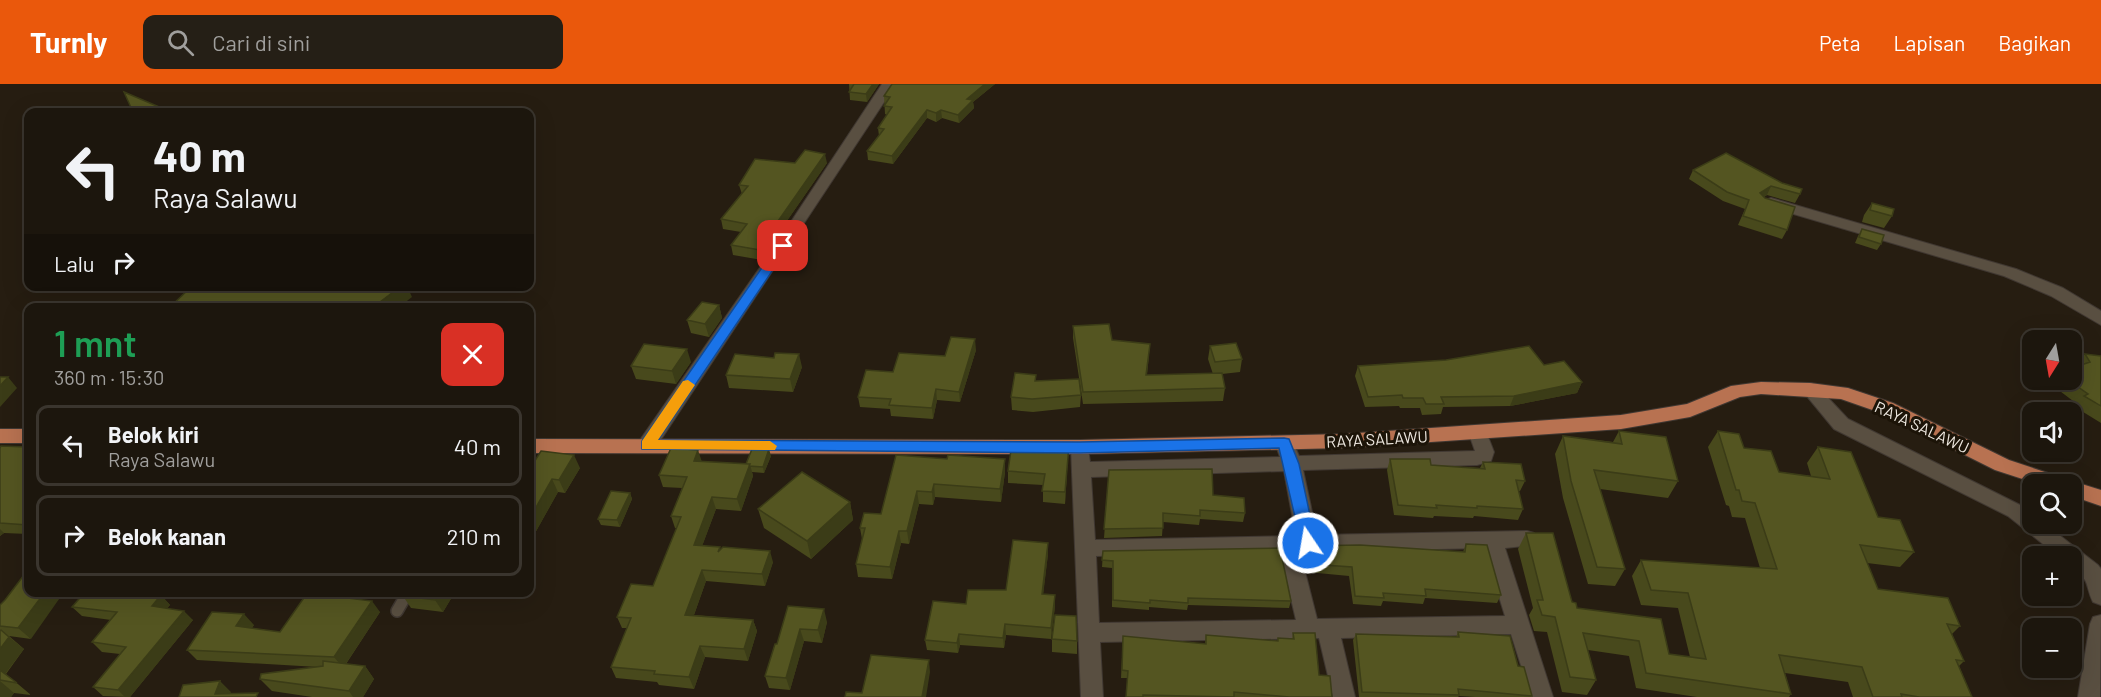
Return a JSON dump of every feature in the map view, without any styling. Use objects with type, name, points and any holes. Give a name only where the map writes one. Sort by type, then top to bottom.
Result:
[{"type":"main road","name":"RAYA SALAWU","points":[[534,446],[1080,447],[1284,443],[1478,434],[1621,422],[1690,410],[1737,391],[1761,388],[1810,389],[1842,393],[1887,408],[2002,465],[2029,474]]},
{"type":"main road","points":[[0,436],[24,436]]},
{"type":"main road","points":[[2082,492],[2101,498]]},
{"type":"street","points":[[647,445],[889,84]]},
{"type":"street","points":[[1766,202],[1878,236],[2014,272],[2063,293],[2101,319]]},
{"type":"street","points":[[1810,389],[1841,424],[2015,511],[2091,571],[2100,585],[2101,596]]},
{"type":"street","points":[[1082,470],[1477,458],[1484,456],[1485,452],[1478,434]]},
{"type":"street","points":[[1284,443],[1292,464],[1298,544],[1319,629],[1344,697]]},
{"type":"street","points":[[1080,447],[1092,697]]},
{"type":"street","points":[[1086,548],[1527,539]]},
{"type":"street","points":[[1492,540],[1542,697]]},
{"type":"street","points":[[2089,697],[2101,624]]},
{"type":"street","points":[[1090,633],[1519,625]]},
{"type":"lane","points":[[397,611],[405,597]]},
{"type":"building","points":[[854,84],[873,84],[866,94],[849,92]]},
{"type":"building","points":[[892,84],[985,84],[967,99],[973,100],[958,115],[941,110],[936,113],[927,110],[892,156],[867,151],[884,129],[878,128],[892,107],[884,106],[890,97],[884,96]]},
{"type":"building","points":[[124,92],[162,108],[131,108]]},
{"type":"building","points":[[805,150],[825,154],[760,250],[731,245],[747,224],[721,219],[748,186],[739,185],[755,159],[795,163]]},
{"type":"building","points":[[1726,153],[1782,183],[1802,189],[1800,194],[1771,186],[1760,193],[1765,198],[1795,207],[1787,230],[1743,216],[1749,200],[1727,192],[1693,170]]},
{"type":"building","points":[[1872,203],[1894,209],[1892,216],[1870,210]]},
{"type":"building","points":[[1862,229],[1884,235],[1881,244],[1859,237]]},
{"type":"building","points":[[187,291],[394,291],[379,303],[174,303]]},
{"type":"building","points":[[702,302],[719,305],[705,324],[687,320]]},
{"type":"building","points":[[1109,324],[1112,340],[1150,344],[1146,375],[1222,373],[1225,388],[1083,392],[1073,326]]},
{"type":"building","points":[[951,337],[975,339],[959,392],[936,389],[932,408],[889,405],[891,399],[858,397],[866,370],[893,372],[899,353],[945,356]]},
{"type":"building","points":[[1236,343],[1242,359],[1215,362],[1210,346]]},
{"type":"building","points":[[644,344],[687,349],[672,371],[631,366]]},
{"type":"building","points":[[1529,346],[1544,365],[1564,361],[1582,382],[1514,396],[1441,397],[1444,404],[1426,404],[1423,398],[1403,398],[1402,395],[1368,397],[1358,366],[1446,360]]},
{"type":"building","points":[[775,353],[799,354],[790,379],[726,375],[735,354],[774,358]]},
{"type":"building","points":[[2085,354],[2101,356],[2101,406],[2084,396],[2088,394],[2082,390],[2082,365],[2090,362]]},
{"type":"building","points":[[1015,373],[1036,375],[1035,381],[1079,379],[1081,395],[1032,399],[1011,397]]},
{"type":"building","points":[[0,377],[8,377],[0,386]]},
{"type":"building","points":[[1619,431],[1666,437],[1678,481],[1594,470],[1625,569],[1597,567],[1571,481],[1563,436],[1622,444]]},
{"type":"building","points":[[1718,431],[1739,434],[1744,448],[1771,451],[1779,472],[1830,479],[1818,447],[1851,452],[1878,517],[1900,520],[1914,552],[1860,545],[1878,589],[1948,598],[1960,626],[1947,624],[1964,661],[1956,660],[1972,697],[1919,697],[1901,694],[1902,697],[1873,697],[1862,667],[1779,655],[1791,694],[1646,673],[1639,641],[1583,633],[1596,680],[1570,677],[1555,617],[1542,615],[1537,600],[1543,600],[1526,533],[1553,533],[1572,602],[1576,603],[1577,608],[1661,619],[1669,654],[1706,659],[1688,593],[1651,590],[1641,560],[1777,569],[1755,503],[1742,501],[1739,490],[1736,490]]},
{"type":"building","points":[[1042,445],[1069,445],[1065,492],[1042,491],[1045,474],[1008,471],[1011,450],[1041,452]]},
{"type":"building","points":[[1,446],[24,447],[24,525],[0,523]]},
{"type":"building","points":[[671,448],[698,450],[694,461],[750,464],[737,499],[712,497],[694,545],[720,547],[718,552],[723,547],[770,551],[762,574],[702,570],[685,615],[753,620],[744,649],[700,646],[689,677],[611,667],[631,618],[617,617],[631,584],[653,586],[681,517],[671,516],[687,477],[659,475]]},
{"type":"building","points":[[752,449],[769,449],[763,467],[746,464]]},
{"type":"building","points":[[541,451],[574,455],[559,480],[552,479],[534,511],[534,462]]},
{"type":"building","points":[[896,455],[947,459],[948,455],[1005,459],[1000,489],[934,484],[932,492],[917,491],[907,531],[899,531],[890,567],[856,564],[865,528],[860,528],[864,513],[881,514]]},
{"type":"building","points":[[1390,459],[1430,459],[1431,465],[1485,469],[1483,462],[1521,464],[1525,481],[1516,480],[1523,509],[1398,505]]},
{"type":"building","points":[[1212,469],[1213,495],[1244,498],[1245,513],[1200,510],[1200,516],[1163,513],[1163,528],[1104,529],[1109,470]]},
{"type":"building","points":[[802,472],[850,502],[807,541],[758,509]]},
{"type":"building","points":[[611,491],[630,493],[617,520],[598,519]]},
{"type":"building","points":[[1013,540],[1048,543],[1042,594],[1055,595],[1051,628],[1005,624],[1003,638],[959,634],[957,643],[925,640],[933,601],[966,604],[968,590],[1006,590]]},
{"type":"building","points":[[1466,544],[1487,545],[1501,595],[1425,589],[1426,596],[1383,593],[1384,598],[1355,596],[1352,567],[1310,564],[1305,546],[1360,545],[1465,552]]},
{"type":"building","points":[[1280,548],[1291,601],[1188,598],[1188,603],[1150,600],[1150,603],[1113,600],[1113,561],[1102,560],[1103,551]]},
{"type":"building","points":[[24,575],[24,597],[41,597],[18,628],[0,626],[0,605]]},
{"type":"building","points":[[81,597],[159,597],[152,606],[184,611],[118,690],[93,687],[126,647],[92,642],[117,612],[72,607]]},
{"type":"building","points":[[304,597],[338,597],[372,601],[334,657],[187,650],[212,612],[244,614],[236,626],[280,632]]},
{"type":"building","points":[[411,597],[437,597],[435,600]]},
{"type":"building","points":[[788,606],[824,609],[818,630],[800,629],[786,678],[765,676],[775,644],[777,644]]},
{"type":"building","points":[[1055,615],[1076,616],[1077,641],[1052,639]]},
{"type":"building","points":[[0,631],[9,637],[0,649]]},
{"type":"building","points":[[1458,632],[1510,636],[1518,666],[1524,667],[1532,696],[1458,689],[1459,695],[1362,692],[1356,634],[1459,637]]},
{"type":"building","points":[[1293,633],[1315,633],[1319,675],[1330,676],[1332,697],[1289,697],[1234,692],[1234,697],[1143,695],[1143,697],[1126,697],[1128,671],[1122,670],[1123,636],[1206,644],[1206,635],[1278,641],[1278,638],[1294,639]]},
{"type":"building","points":[[871,655],[929,660],[922,697],[845,697],[846,692],[862,693]]},
{"type":"building","points":[[323,661],[365,666],[349,691],[260,679],[261,674],[323,666]]},
{"type":"building","points":[[0,670],[17,683],[0,680]]},
{"type":"building","points":[[220,681],[215,694],[258,693],[256,697],[179,697],[183,685]]},
{"type":"slow traffic","points":[[688,385],[647,445],[770,446]]},
{"type":"route","points":[[783,246],[647,445],[1080,447],[1284,443],[1292,464],[1308,543]]}]
